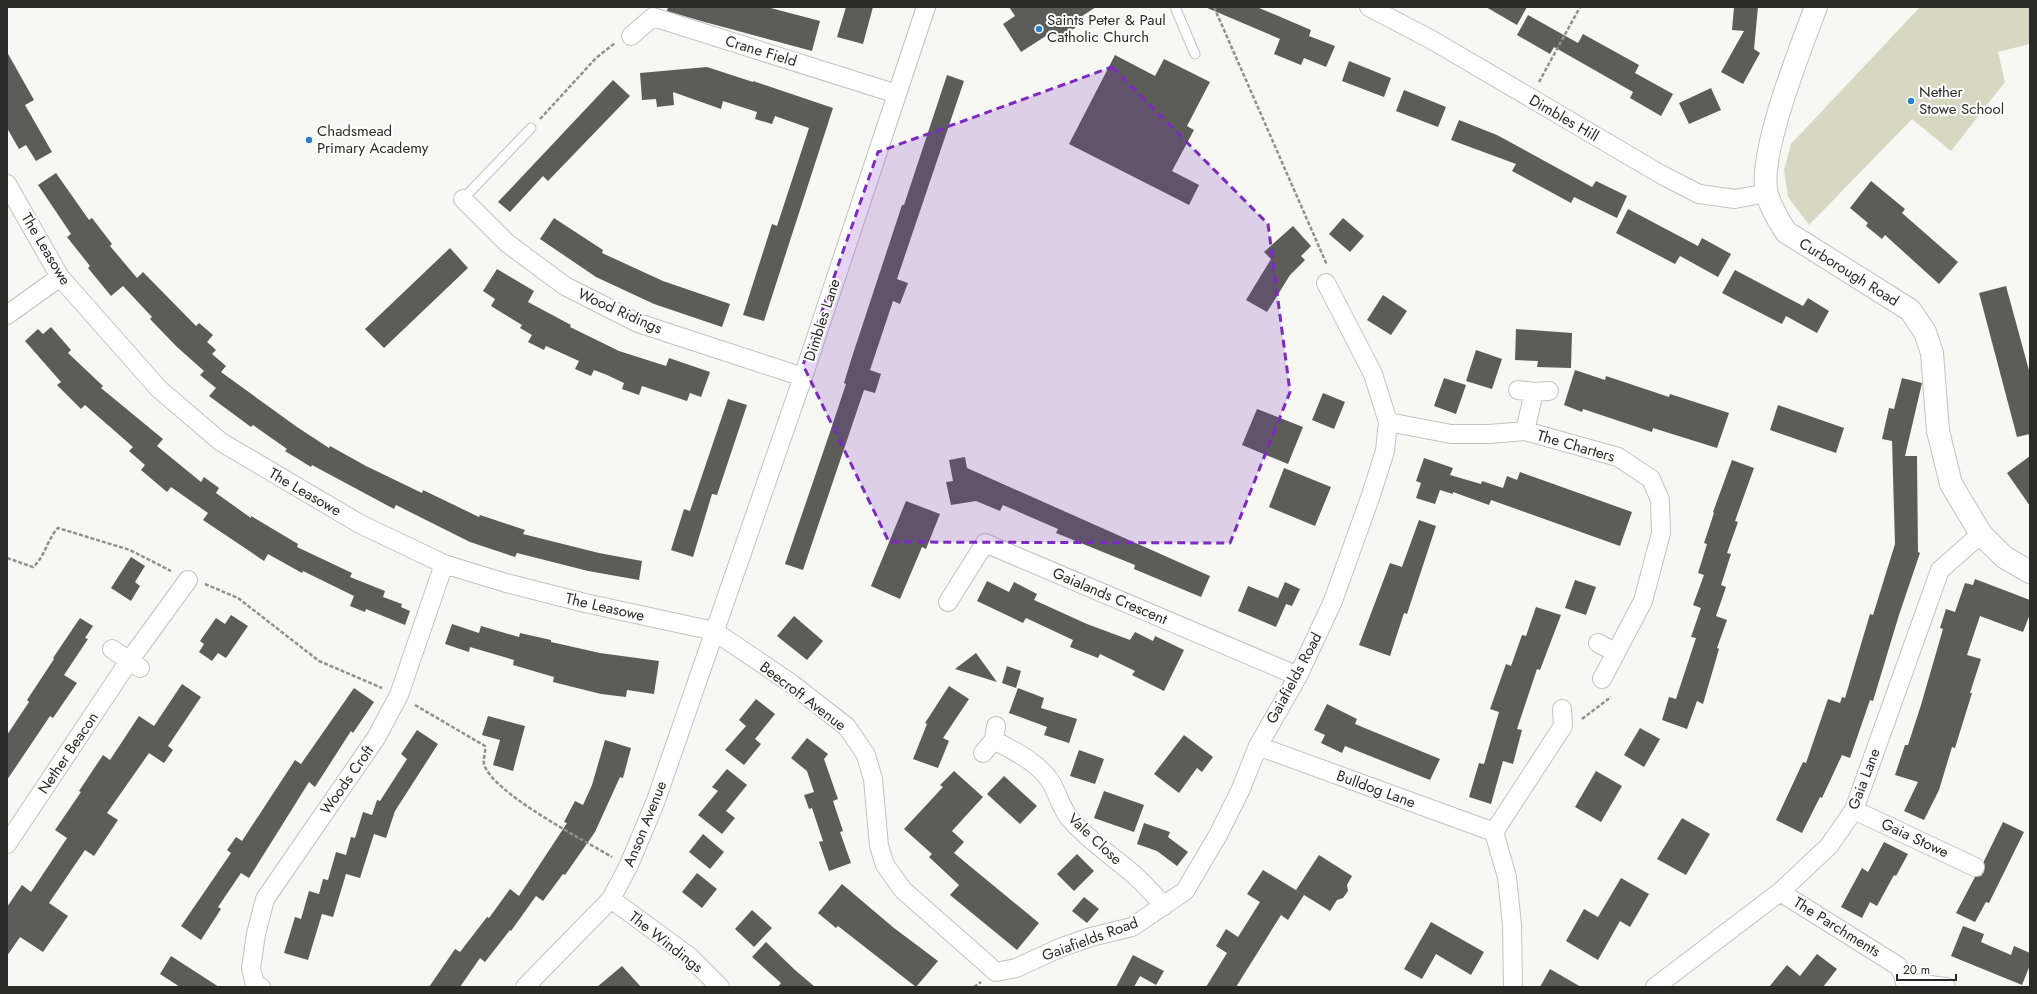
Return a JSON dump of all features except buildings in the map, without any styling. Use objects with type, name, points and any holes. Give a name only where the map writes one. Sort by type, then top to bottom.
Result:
[{"type":"street","name":"Dimbles Lane","points":[[714,631],[803,377],[926,7]]},
{"type":"street","name":"Dimbles Hill","points":[[1370,7],[1432,40],[1662,175],[1699,194],[1735,199],[1767,193]]},
{"type":"street","name":"Curborough Road","points":[[1816,7],[1772,138],[1765,177],[1767,193],[1773,212],[1786,232],[1910,310],[1925,332],[1932,353],[1938,431],[1951,484],[1981,534],[2004,557],[2030,572]]},
{"type":"street","name":"Crane Field","points":[[631,36],[652,17],[897,94]]},
{"type":"street","name":"The Leasowe","points":[[7,184],[60,277],[159,389],[221,442],[360,524],[444,564],[506,583],[585,603],[714,631]]},
{"type":"street","name":"Wood Ridings","points":[[463,199],[507,243],[565,286],[638,323],[803,377]]},
{"type":"street","points":[[7,315],[60,277]]},
{"type":"street","name":"Gaiafields Road","points":[[1016,968],[1062,947],[1091,937],[1132,927],[1185,891],[1218,835],[1240,791],[1258,746],[1298,676],[1333,601],[1369,502],[1385,451],[1388,422],[1374,374],[1353,331],[1326,283]]},
{"type":"street","name":"The Charters","points":[[1525,431],[1534,391]]},
{"type":"street","name":"The Charters","points":[[1388,422],[1451,434],[1489,434],[1525,431],[1618,457],[1651,479],[1660,500],[1661,533],[1643,601],[1602,679]]},
{"type":"street","name":"Gaia Lane","points":[[1656,987],[1780,892],[1829,846],[1854,810],[1940,570],[1981,534]]},
{"type":"street","name":"Gaialands Crescent","points":[[948,602],[985,543],[1298,676]]},
{"type":"street","name":"Woods Croft","points":[[261,987],[255,985],[251,968],[256,934],[265,899],[376,738],[399,695],[444,564]]},
{"type":"street","name":"Nether Beacon","points":[[7,844],[135,665],[188,580]]},
{"type":"street","name":"Anson Avenue","points":[[525,987],[611,899],[628,867],[655,803],[714,631]]},
{"type":"street","name":"Beecroft Avenue","points":[[714,631],[792,684],[847,727],[866,755],[876,808],[879,846],[885,865],[903,890],[996,972],[1016,968]]},
{"type":"street","points":[[1598,643],[1616,653]]},
{"type":"street","points":[[112,649],[135,665]]},
{"type":"street","points":[[1514,987],[1512,925],[1507,877],[1494,832],[1566,720]]},
{"type":"street","name":"Vale Close","points":[[991,740],[1025,757],[1041,769],[1052,784],[1060,803],[1069,818],[1109,855],[1133,873],[1164,906]]},
{"type":"street","name":"Bulldog Lane","points":[[1258,746],[1494,832]]},
{"type":"street","name":"Gaia Stowe","points":[[1854,810],[1975,867]]},
{"type":"street","name":"The Parchments","points":[[1780,892],[1898,966],[1906,985],[1946,987]]},
{"type":"street","name":"The Windings","points":[[611,899],[690,957],[720,987]]},
{"type":"lane","points":[[1174,7],[1195,54]]},
{"type":"lane","points":[[463,199],[531,128]]},
{"type":"path","points":[[1214,7],[1328,267],[1326,283]]},
{"type":"path","points":[[1531,98],[1580,7]]},
{"type":"path","points":[[531,128],[596,58],[615,43],[631,36]]},
{"type":"path","points":[[1566,720],[1614,694],[1602,679]]},
{"type":"path","points":[[399,695],[485,746],[484,764],[491,777],[521,802],[628,867]]},
{"type":"highlighted area","points":[[1112,67],[1268,224],[1290,392],[1230,543],[889,542],[803,365],[878,152]]},
{"type":"green space","name":"Nether Stowe School","points":[[1920,7],[2030,7],[2030,44],[1998,52],[2005,82],[1951,151],[1912,119],[1809,225],[1788,197],[1784,170],[1791,144]]},
{"type":"place","name":"Saints Peter & Paul Catholic Church","points":[[1039,29]]},
{"type":"place","name":"Nether Stowe School","points":[[1911,101]]},
{"type":"place","name":"Chadsmead Primary Academy","points":[[309,140]]}]
